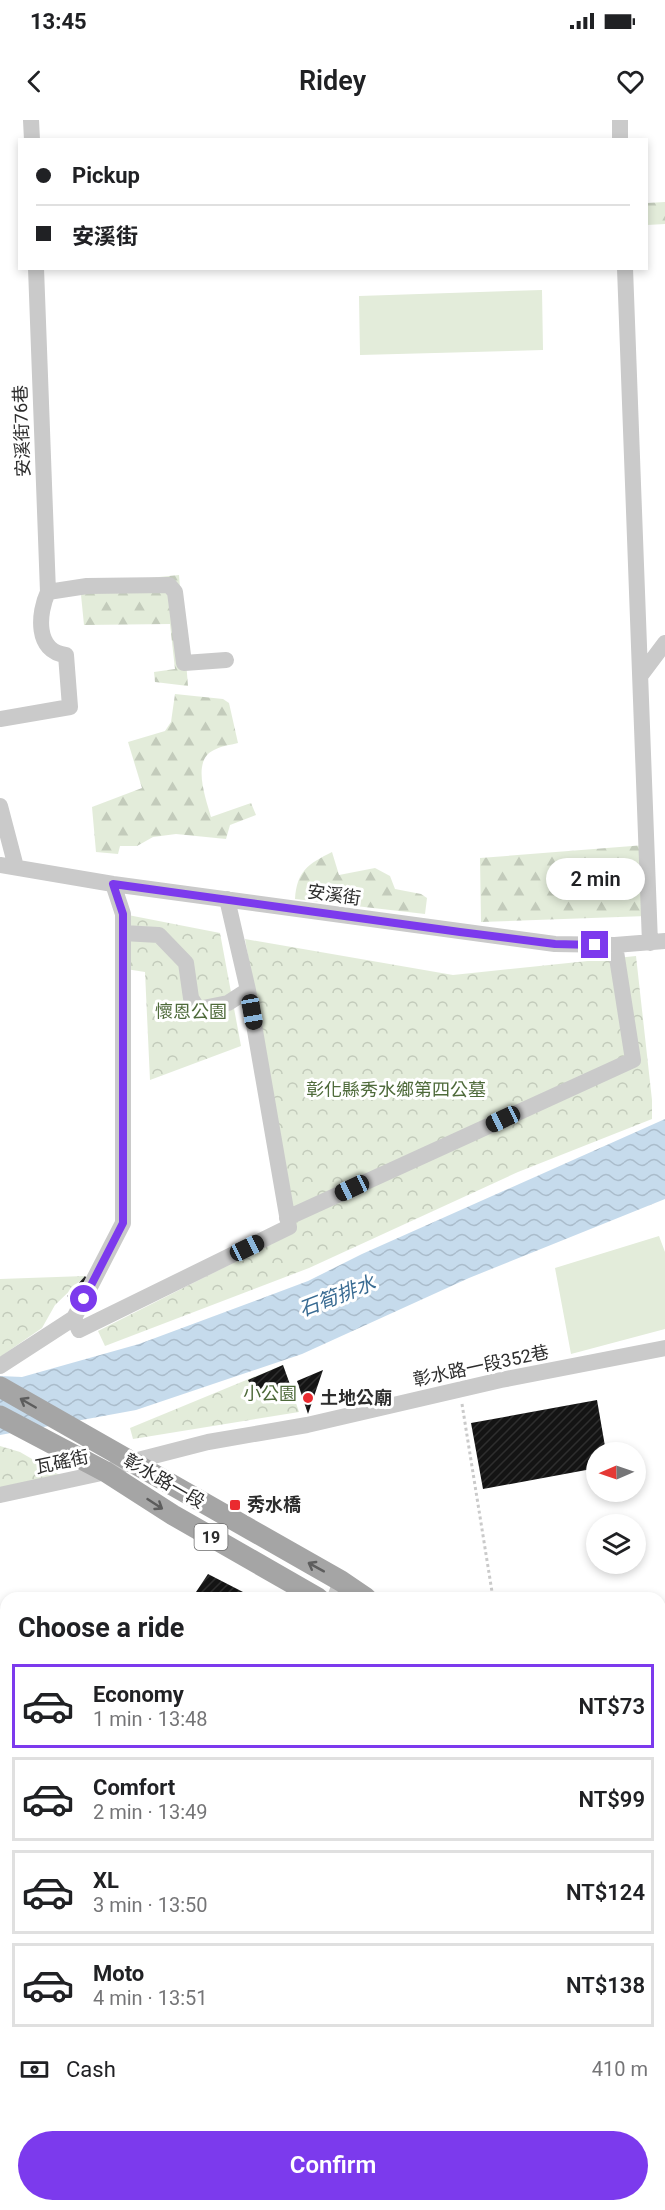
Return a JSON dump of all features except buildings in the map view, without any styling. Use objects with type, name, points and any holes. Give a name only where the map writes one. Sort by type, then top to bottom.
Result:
[{"type":"main road","name":"彰水路一段","points":[[0,1387],[130,1462],[338,1589]]},
{"type":"main road","name":"19","points":[[0,1416],[106,1472]]},
{"type":"main road","name":"彰水路一段","points":[[106,1472],[173,1515],[308,1592]]},
{"type":"street","points":[[31,120],[32,138]]},
{"type":"street","points":[[620,120],[620,138]]},
{"type":"street","name":"安溪街76巷","points":[[0,719],[70,707],[66,656],[51,650],[42,633],[40,617],[42,604],[48,592],[36,270]]},
{"type":"street","points":[[625,270],[641,675],[658,942]]},
{"type":"street","points":[[48,592],[87,586],[169,585],[175,592],[184,663],[226,660]]},
{"type":"street","points":[[641,675],[665,643]]},
{"type":"street","points":[[0,806],[8,866]]},
{"type":"street","name":"安溪街","points":[[8,866],[113,884],[555,944],[615,945],[658,942]]},
{"type":"street","points":[[0,1366],[74,1318],[123,1223],[123,914],[113,884]]},
{"type":"street","points":[[74,1318],[79,1330],[289,1227],[248,990],[227,899]]},
{"type":"street","points":[[123,933],[159,935],[186,963],[191,998],[198,1009],[228,1003],[248,990]]},
{"type":"street","points":[[287,1218],[633,1060],[615,945]]},
{"type":"street","name":"彰水路一段352巷","points":[[130,1462],[208,1442],[306,1425],[501,1380],[665,1348]]},
{"type":"street","name":"瓦磘街","points":[[0,1495],[106,1472],[130,1462]]},
{"type":"path","points":[[460,1391],[492,1592]]},
{"type":"green space","points":[[665,202],[665,224],[648,225],[648,203]]},
{"type":"green space","points":[[542,290],[543,350],[360,355],[359,296]]},
{"type":"green space","points":[[179,575],[188,686],[155,682],[154,672],[175,669],[170,624],[84,625],[80,585]]},
{"type":"green space","points":[[175,694],[223,699],[229,703],[238,743],[214,750],[207,755],[202,771],[204,791],[211,817],[251,803],[256,815],[230,825],[226,839],[176,834],[153,837],[137,846],[120,846],[118,854],[96,852],[92,807],[142,788],[128,742],[165,731],[171,722]]},
{"type":"green space","points":[[645,845],[647,916],[481,922],[480,858]]},
{"type":"green space","points":[[332,852],[339,875],[375,868],[390,876],[395,889],[421,894],[427,898],[425,914],[295,899],[301,875],[316,860]]},
{"type":"green space","name":"懷恩公園","points":[[128,915],[220,933],[241,1046],[150,1080],[145,972],[126,969]]},
{"type":"green space","name":"彰化縣秀水鄉第四公墓","points":[[245,939],[453,975],[636,956],[652,1100],[652,1119],[518,1172],[309,1268],[105,1346],[98,1331],[296,1231]]},
{"type":"green space","points":[[659,1236],[665,1252],[665,1329],[571,1354],[555,1268]]},
{"type":"green space","points":[[85,1276],[55,1305],[42,1328],[0,1357],[0,1279]]},
{"type":"green space","name":"小公園","points":[[283,1365],[299,1412],[133,1439],[130,1428]]},
{"type":"green space","points":[[0,1446],[20,1452],[75,1484],[0,1494]]},
{"type":"water","name":"石筍排水","points":[[665,1119],[665,1199],[469,1278],[302,1354],[136,1410],[0,1435],[0,1376],[22,1377],[139,1344],[308,1281],[362,1254]]},
{"type":"place","name":"土地公廟","points":[[308,1398]]},
{"type":"place","name":"秀水橋","points":[[235,1505]]},
{"type":"route","points":[[84,1299],[123,1223],[123,914],[113,884],[460,932],[555,944],[595,945]]}]
